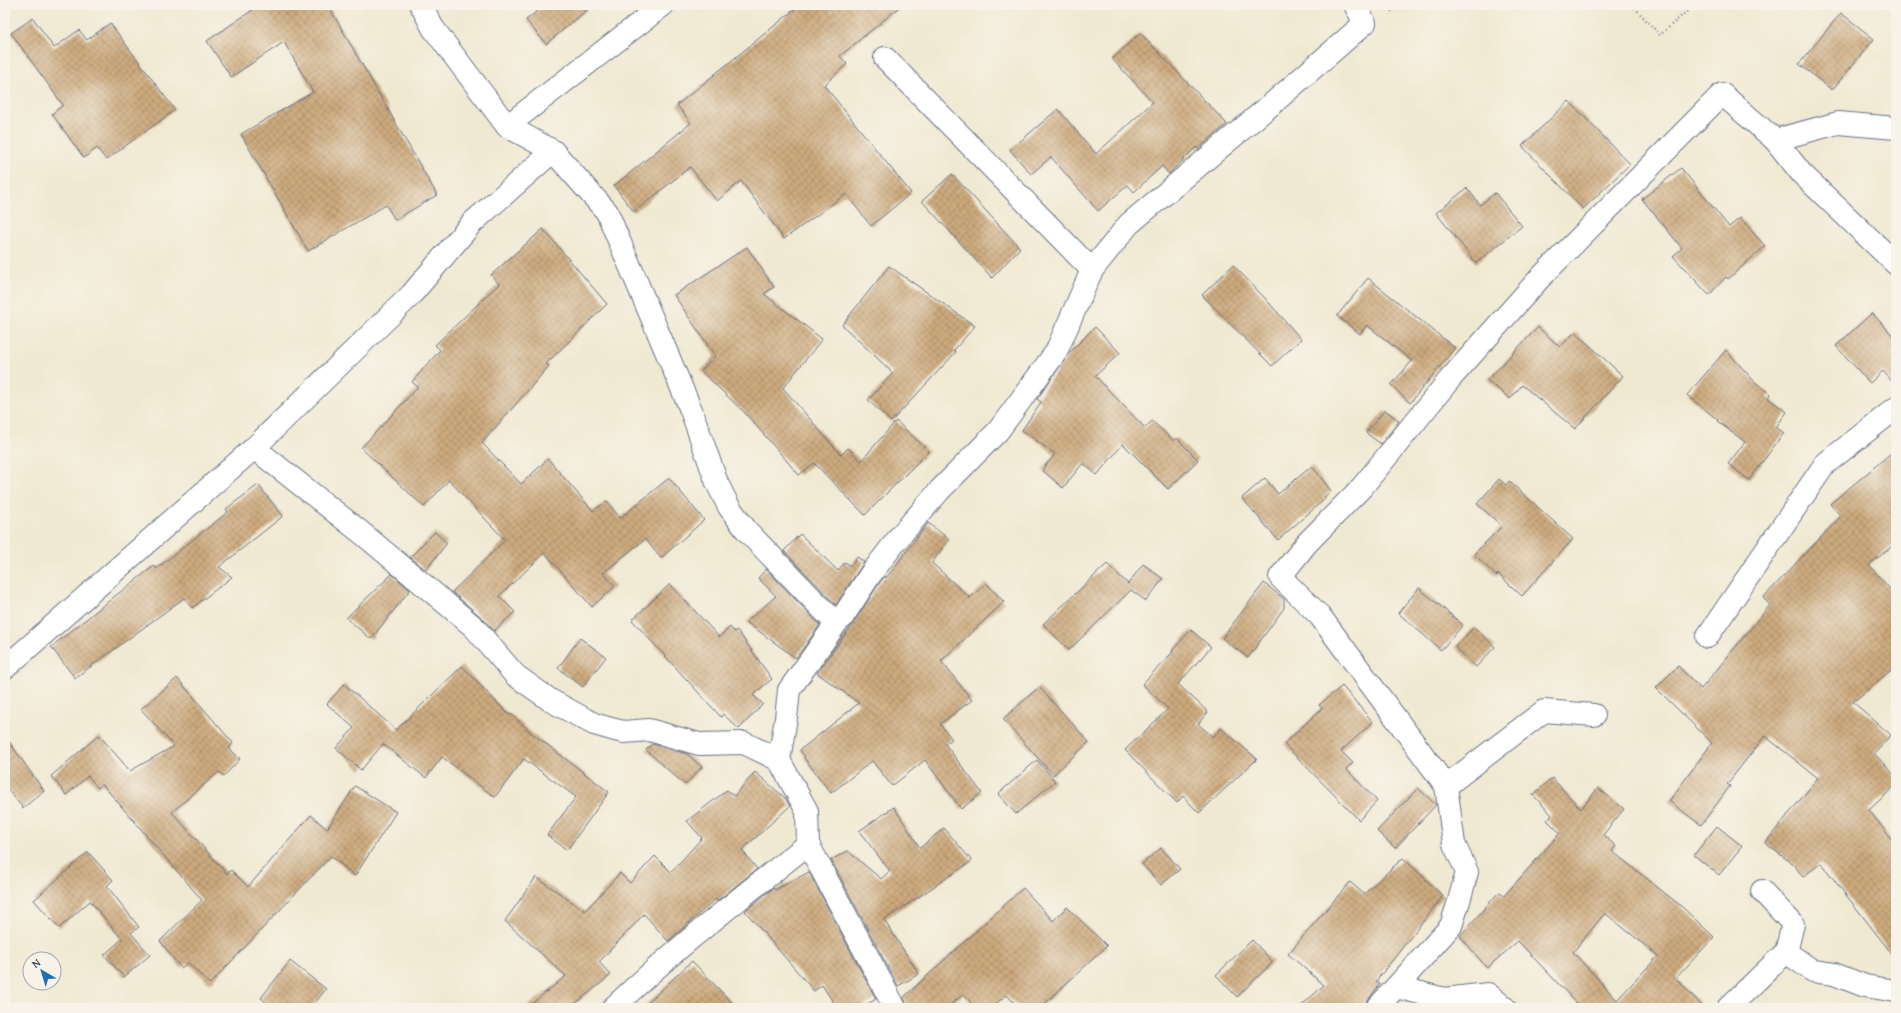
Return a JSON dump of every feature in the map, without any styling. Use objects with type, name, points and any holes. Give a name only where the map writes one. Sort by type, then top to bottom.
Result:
[{"type":"street","points":[[421,5],[433,28],[507,126],[553,151],[607,212],[691,410],[717,483],[729,507],[747,530],[829,616],[838,621]]},
{"type":"street","points":[[507,126],[663,5]]},
{"type":"street","points":[[779,760],[789,690],[838,621],[842,618],[870,575],[900,536],[940,490],[998,431],[1056,352],[1092,270],[1129,224],[1273,104],[1365,23],[1355,5]]},
{"type":"street","points":[[885,58],[1092,270]]},
{"type":"street","points":[[1377,1008],[1451,926],[1467,872],[1454,844],[1446,786],[1320,616],[1280,577],[1307,543],[1362,487],[1450,379],[1539,279],[1722,94],[1776,140],[1802,174],[1896,264]]},
{"type":"street","points":[[1776,140],[1838,123],[1896,128]]},
{"type":"street","points":[[5,668],[254,448],[411,295],[472,223],[553,151]]},
{"type":"street","points":[[1708,637],[1825,464],[1896,408]]},
{"type":"street","points":[[254,448],[363,534],[469,622],[515,675],[550,700],[594,724],[615,730],[624,732],[649,730],[699,744],[744,743],[779,760],[807,810],[808,844],[895,1008]]},
{"type":"street","points":[[1446,786],[1544,711],[1594,715]]},
{"type":"street","points":[[613,1008],[641,981],[674,953],[808,844]]},
{"type":"street","points":[[1728,1008],[1786,952],[1793,924],[1762,892]]},
{"type":"street","points":[[1786,952],[1813,971],[1834,974],[1864,986],[1896,991]]},
{"type":"street","points":[[1397,987],[1444,1000],[1488,994],[1505,1008]]},
{"type":"path","points":[[1632,5],[1660,35],[1694,5]]},
{"type":"building","points":[[260,5],[328,5],[437,195],[395,220],[386,205],[308,251],[241,134],[313,92],[284,42],[231,77],[207,41]]},
{"type":"building","points":[[545,5],[593,5],[546,44],[526,20]]},
{"type":"building","points":[[800,5],[902,5],[840,56],[847,64],[824,85],[911,193],[871,226],[846,194],[784,239],[741,181],[717,201],[690,167],[634,212],[614,186],[691,123],[677,105]]},
{"type":"building","points":[[1841,13],[1874,39],[1832,90],[1799,64]]},
{"type":"building","points":[[33,18],[54,48],[79,30],[87,40],[110,23],[175,110],[106,160],[97,148],[84,158],[52,114],[63,105],[11,33]]},
{"type":"building","points":[[1140,33],[1227,124],[1198,149],[1196,147],[1169,174],[1162,166],[1134,192],[1128,185],[1098,211],[1051,157],[1031,174],[1010,150],[1058,109],[1096,154],[1153,102],[1112,59]]},
{"type":"building","points":[[1569,101],[1630,164],[1583,209],[1522,146]]},
{"type":"building","points":[[1681,168],[1729,227],[1740,218],[1765,246],[1728,279],[1726,277],[1709,295],[1673,256],[1682,248],[1642,199]]},
{"type":"building","points":[[952,174],[1020,248],[992,278],[922,201]]},
{"type":"building","points":[[1467,188],[1480,205],[1495,193],[1522,226],[1476,263],[1436,213]]},
{"type":"building","points":[[543,229],[607,304],[546,364],[549,366],[482,443],[521,484],[548,459],[593,511],[607,501],[620,518],[669,478],[704,520],[661,558],[645,539],[603,573],[615,586],[592,607],[545,553],[499,596],[515,612],[494,631],[482,618],[452,592],[505,540],[449,480],[424,507],[361,448],[418,387],[412,382],[440,350],[435,345],[499,284],[491,275]]},
{"type":"building","points":[[747,247],[774,287],[764,294],[822,339],[783,388],[841,455],[848,448],[861,461],[896,421],[929,451],[865,515],[814,463],[799,475],[746,414],[701,371],[715,356],[674,295]]},
{"type":"building","points":[[1233,265],[1301,339],[1272,366],[1202,295]]},
{"type":"building","points":[[889,266],[975,326],[954,350],[956,352],[891,422],[868,400],[893,373],[842,325]]},
{"type":"building","points":[[1368,278],[1455,348],[1410,403],[1391,385],[1412,361],[1367,325],[1360,334],[1337,316]]},
{"type":"building","points":[[1872,313],[1896,339],[1896,386],[1883,371],[1870,383],[1836,346]]},
{"type":"building","points":[[1095,327],[1120,353],[1095,376],[1145,428],[1152,421],[1174,441],[1177,438],[1198,460],[1168,489],[1123,444],[1097,475],[1083,463],[1063,488],[1042,470],[1055,454],[1022,430],[1041,402],[1037,399],[1070,352]]},
{"type":"building","points":[[1538,327],[1560,347],[1575,332],[1623,376],[1575,429],[1522,385],[1510,399],[1487,380]]},
{"type":"building","points":[[1726,350],[1754,381],[1770,394],[1768,398],[1787,412],[1776,427],[1784,433],[1749,480],[1728,464],[1745,442],[1717,421],[1718,420],[1687,395]]},
{"type":"building","points":[[1385,410],[1399,421],[1381,444],[1366,433]]},
{"type":"building","points":[[1896,449],[1896,543],[1869,565],[1896,596],[1896,666],[1853,702],[1891,735],[1874,753],[1896,777],[1896,785],[1869,810],[1896,845],[1896,959],[1821,863],[1803,877],[1794,865],[1765,843],[1818,778],[1765,736],[1727,784],[1730,786],[1701,825],[1669,801],[1712,743],[1656,688],[1678,666],[1701,689],[1770,605],[1763,598],[1841,516],[1830,504]]},
{"type":"building","points":[[1312,466],[1331,491],[1324,497],[1326,498],[1278,540],[1242,498],[1265,478],[1278,494]]},
{"type":"building","points":[[1499,479],[1506,485],[1509,481],[1573,539],[1522,596],[1498,574],[1496,576],[1474,554],[1502,526],[1477,504]]},
{"type":"building","points":[[258,485],[283,516],[219,567],[232,577],[192,608],[184,598],[75,678],[51,647],[154,566],[156,569],[228,512],[226,509]]},
{"type":"building","points":[[928,523],[949,539],[932,563],[970,598],[986,583],[1004,602],[941,661],[972,700],[940,724],[952,739],[945,744],[982,793],[961,809],[925,760],[892,786],[872,761],[831,793],[804,758],[805,757],[800,750],[859,703],[817,673],[852,625],[880,582],[885,576],[886,578]]},
{"type":"building","points":[[435,532],[447,543],[426,570],[410,557]]},
{"type":"building","points":[[800,534],[838,571],[845,562],[851,566],[857,557],[864,562],[836,605],[784,551]]},
{"type":"building","points":[[1107,564],[1128,584],[1143,564],[1163,579],[1146,601],[1131,590],[1069,650],[1043,624]]},
{"type":"building","points":[[766,569],[820,625],[796,658],[746,622],[776,596],[758,578]]},
{"type":"building","points":[[392,574],[410,590],[371,639],[346,618]]},
{"type":"building","points":[[1264,583],[1284,599],[1284,608],[1248,658],[1222,638]]},
{"type":"building","points":[[670,584],[719,637],[730,627],[734,632],[737,630],[772,679],[753,695],[763,704],[739,729],[723,714],[721,717],[632,620]]},
{"type":"building","points":[[1419,588],[1463,625],[1441,650],[1398,613]]},
{"type":"building","points":[[1474,627],[1495,647],[1476,667],[1455,647]]},
{"type":"building","points":[[1191,630],[1211,647],[1178,684],[1208,712],[1198,724],[1213,737],[1221,728],[1257,759],[1199,813],[1183,796],[1177,803],[1125,750],[1168,709],[1142,684],[1173,652],[1172,651]]},
{"type":"building","points":[[580,638],[606,657],[583,687],[558,668]]},
{"type":"building","points":[[462,666],[509,715],[511,714],[533,734],[609,792],[567,850],[547,835],[576,797],[524,759],[495,797],[442,757],[426,778],[383,744],[361,770],[336,748],[354,728],[327,704],[344,684],[396,730]]},
{"type":"building","points":[[177,678],[233,743],[229,748],[240,759],[224,776],[219,772],[172,812],[227,874],[231,870],[248,887],[311,815],[327,829],[355,786],[396,812],[355,876],[331,856],[210,984],[188,963],[181,968],[160,941],[202,900],[102,784],[98,788],[88,776],[66,795],[51,776],[99,735],[130,771],[174,746],[141,709]]},
{"type":"building","points":[[1342,686],[1373,722],[1341,751],[1353,763],[1346,769],[1377,801],[1359,820],[1284,744],[1322,708],[1319,705]]},
{"type":"building","points":[[1039,687],[1089,742],[1053,775],[1003,719]]},
{"type":"building","points":[[5,736],[44,791],[23,808],[5,786]]},
{"type":"building","points":[[652,744],[687,754],[702,767],[685,785],[646,750]]},
{"type":"building","points":[[1037,760],[1055,781],[1016,814],[998,794]]},
{"type":"building","points":[[755,772],[785,798],[790,806],[742,850],[757,869],[717,901],[716,899],[668,941],[644,914],[599,962],[611,975],[570,1008],[526,1008],[566,976],[505,921],[536,877],[585,911],[620,873],[630,883],[655,856],[671,872],[702,838],[687,821],[727,790],[734,796]]},
{"type":"building","points":[[1552,778],[1581,809],[1598,788],[1624,809],[1603,835],[1616,846],[1612,851],[1681,906],[1714,937],[1676,978],[1704,1008],[1581,1008],[1518,941],[1487,968],[1460,936],[1499,892],[1504,896],[1560,833],[1547,820],[1552,815],[1533,795]],"holes":[[[1605,913],[1658,956],[1617,1000],[1573,952]]]},
{"type":"building","points":[[1418,788],[1436,805],[1395,848],[1377,831]]},
{"type":"building","points":[[894,807],[920,848],[944,828],[972,861],[884,920],[919,974],[898,986],[831,860],[848,851],[881,879],[890,871],[859,831]]},
{"type":"building","points":[[1717,826],[1742,846],[1719,875],[1694,855]]},
{"type":"building","points":[[1161,848],[1180,869],[1161,885],[1142,864]]},
{"type":"building","points":[[88,852],[113,880],[107,886],[139,927],[131,933],[150,955],[124,977],[104,955],[122,939],[90,901],[59,928],[34,900]]},
{"type":"building","points":[[1403,858],[1443,896],[1376,981],[1380,984],[1362,1008],[1299,1008],[1324,985],[1288,954],[1350,882],[1364,894]]},
{"type":"building","points":[[809,872],[876,999],[861,1008],[837,1008],[822,985],[814,991],[745,911],[773,888],[775,890]]},
{"type":"building","points":[[1023,888],[1053,921],[1067,907],[1107,946],[1040,1008],[1019,1008],[1007,995],[990,1008],[975,1008],[964,994],[946,1008],[907,1008],[904,997]]},
{"type":"building","points":[[1252,940],[1273,962],[1237,997],[1216,975]]},
{"type":"building","points":[[290,961],[326,989],[311,1008],[273,1008],[261,998]]},
{"type":"building","points":[[692,961],[737,1008],[642,1008]]}]
